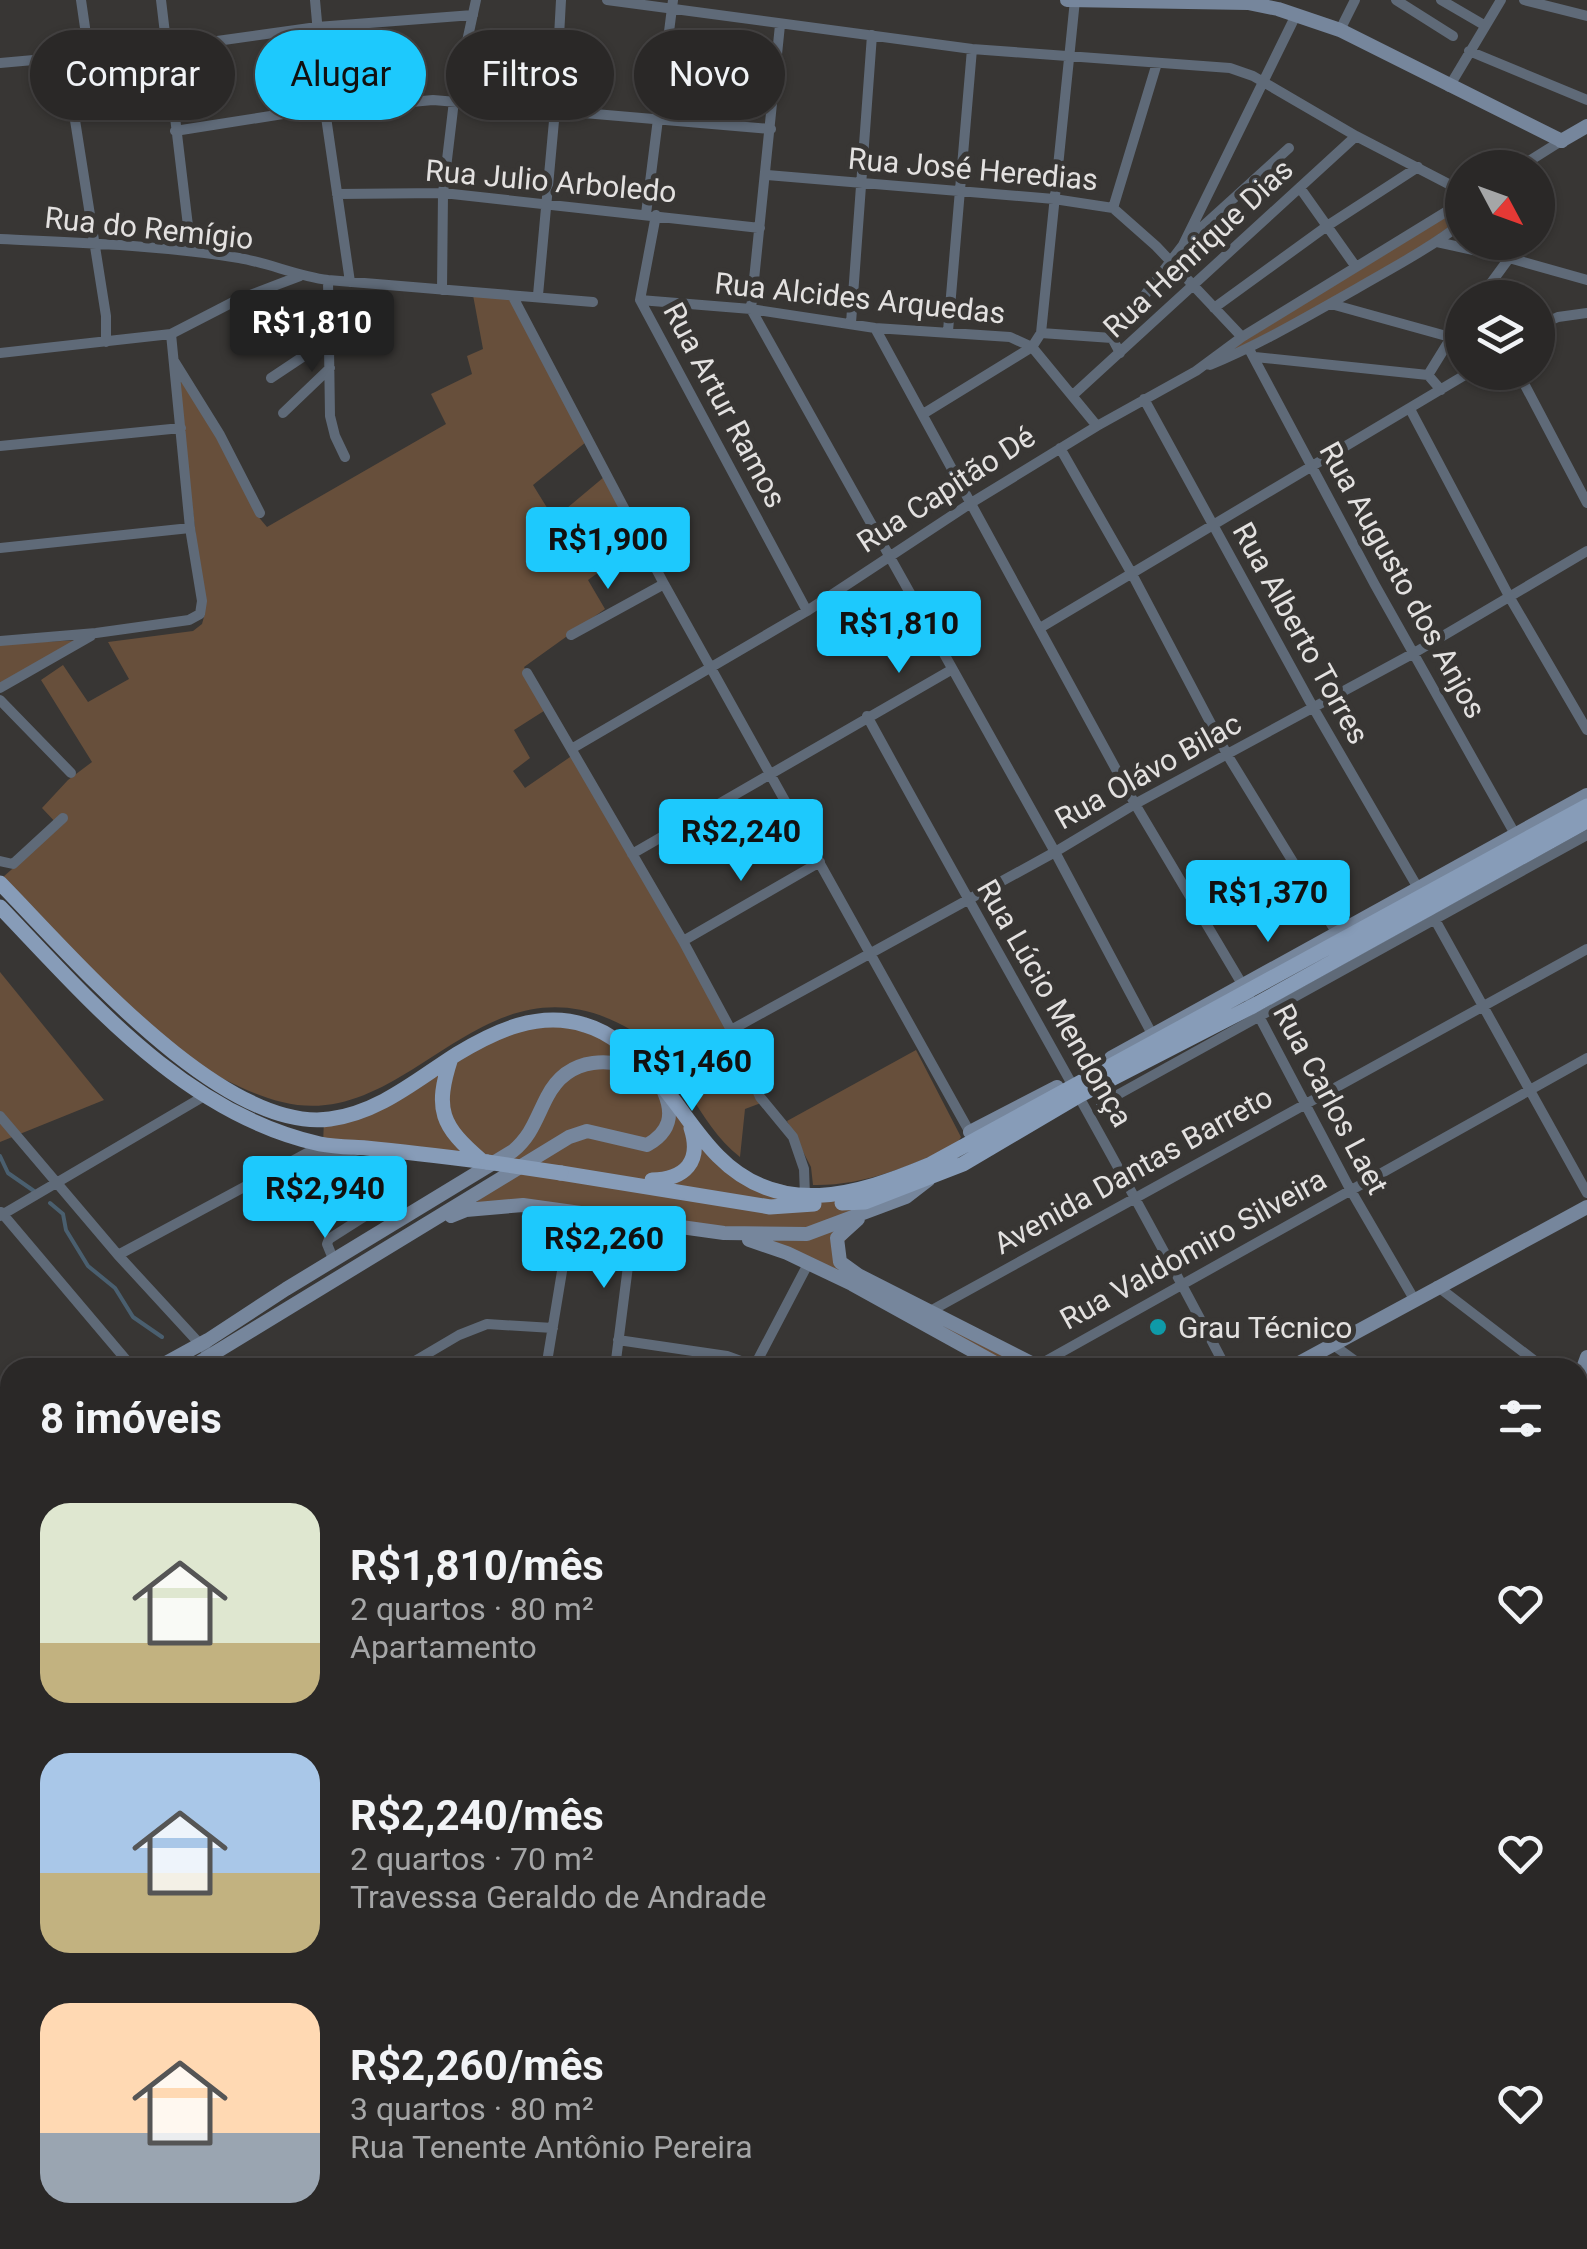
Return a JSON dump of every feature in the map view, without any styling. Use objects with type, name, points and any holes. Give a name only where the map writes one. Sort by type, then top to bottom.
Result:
[{"type":"main road","points":[[1250,999],[1587,806]]},
{"type":"main road","points":[[0,883],[168,1050],[218,1084],[271,1110],[315,1120],[347,1115],[378,1106],[451,1058],[508,1027],[558,1020],[583,1024],[609,1034],[656,1078],[718,1156],[739,1174],[761,1187],[806,1196],[864,1191],[928,1166],[972,1137],[1432,914],[1587,821]]},
{"type":"main road","points":[[0,907],[112,1024],[156,1061],[206,1095],[316,1149],[484,1161],[770,1206],[865,1202],[963,1164],[1075,1086]]},
{"type":"main road","points":[[451,1058],[440,1104],[447,1126],[484,1161]]},
{"type":"main road","points":[[628,1184],[676,1178],[687,1168],[694,1132],[684,1112]]},
{"type":"street","points":[[80,0],[85,30]]},
{"type":"street","points":[[161,0],[165,30]]},
{"type":"street","points":[[315,0],[317,30]]},
{"type":"street","points":[[470,30],[476,0]]},
{"type":"street","points":[[559,30],[561,0]]},
{"type":"street","points":[[606,0],[672,4],[780,25],[972,49],[1230,68],[1445,182]]},
{"type":"street","points":[[923,414],[1032,347],[1041,334],[1071,58],[1071,0],[1249,2],[1296,15],[1340,30],[1561,141]]},
{"type":"street","points":[[1340,30],[1355,0]]},
{"type":"street","points":[[1396,0],[1453,36]]},
{"type":"street","points":[[1441,0],[1484,26]]},
{"type":"street","points":[[1450,86],[1501,0]]},
{"type":"street","points":[[1524,0],[1587,16]]},
{"type":"street","points":[[1569,12],[1576,0]]},
{"type":"street","name":"Rua Artur Ramos","points":[[668,30],[672,4]]},
{"type":"street","points":[[235,38],[317,27],[473,15]]},
{"type":"street","points":[[1183,245],[1296,15]]},
{"type":"street","points":[[780,25],[751,309],[1055,852],[1152,1034]]},
{"type":"street","points":[[850,323],[872,36]]},
{"type":"street","points":[[948,331],[972,49]]},
{"type":"street","points":[[1469,51],[1587,100]]},
{"type":"street","points":[[0,62],[30,60]]},
{"type":"street","points":[[1113,208],[1157,63]]},
{"type":"street","points":[[74,120],[106,316],[106,342]]},
{"type":"street","points":[[174,120],[191,252]]},
{"type":"street","points":[[175,131],[255,120]]},
{"type":"street","points":[[327,120],[350,282],[593,302]]},
{"type":"street","points":[[442,290],[443,193],[452,120]]},
{"type":"street","points":[[538,295],[554,120]]},
{"type":"street","points":[[656,120],[772,130]]},
{"type":"street","name":"Rua Artur Ramos","points":[[656,120],[651,214],[640,300],[807,611]]},
{"type":"street","points":[[1547,150],[1587,126]]},
{"type":"street","name":"Rua Henrique Dias","points":[[1073,395],[1356,136]]},
{"type":"street","points":[[1552,150],[1561,141]]},
{"type":"street","points":[[1112,338],[1183,245],[1289,148]]},
{"type":"street","points":[[1214,308],[1327,226],[1418,167]]},
{"type":"street","name":"Rua José Heredias","points":[[766,175],[1054,199],[1113,208],[1170,260],[1242,337]]},
{"type":"street","points":[[1300,188],[1356,267]]},
{"type":"street","name":"Rua Julio Arboledo","points":[[338,194],[443,193],[760,228]]},
{"type":"street","name":"Rua Capitão Dé","points":[[573,748],[807,611],[1060,448],[1196,370],[1242,337],[1445,212]]},
{"type":"street","name":"Rua Capitão Dé","points":[[1196,370],[1252,353],[1445,237]]},
{"type":"street","name":"Rua do Remígio","points":[[0,239],[244,258],[300,276],[350,282]]},
{"type":"street","points":[[1438,242],[1445,244]]},
{"type":"street","points":[[1517,260],[1587,280]]},
{"type":"street","points":[[0,353],[170,334],[237,300],[300,276]]},
{"type":"street","points":[[328,280],[332,426],[346,457]]},
{"type":"street","points":[[513,297],[664,584],[972,1137]]},
{"type":"street","name":"Rua Alcides Arquedas","points":[[640,300],[751,309],[875,328],[1010,337],[1032,347],[1097,426]]},
{"type":"street","points":[[1330,304],[1445,335]]},
{"type":"street","points":[[1555,318],[1587,313]]},
{"type":"street","name":"Rua Carlos Laet","points":[[875,328],[1135,804],[1250,999],[1350,1189],[1414,1299]]},
{"type":"street","points":[[0,641],[96,633],[189,620],[200,614],[202,601],[190,528],[170,334]]},
{"type":"street","points":[[1041,334],[1112,338]]},
{"type":"street","points":[[271,378],[332,338]]},
{"type":"street","points":[[1112,338],[1120,353]]},
{"type":"street","points":[[1428,375],[1445,345]]},
{"type":"street","points":[[1252,353],[1428,375],[1440,390]]},
{"type":"street","name":"Rua Augusto dos Anjos","points":[[1252,353],[1515,834]]},
{"type":"street","points":[[172,358],[220,435],[260,512]]},
{"type":"street","points":[[283,413],[330,368]]},
{"type":"street","points":[[1040,628],[1445,387]]},
{"type":"street","points":[[1527,390],[1587,503]]},
{"type":"street","name":"Rua Alberto Torres","points":[[1144,399],[1418,888]]},
{"type":"street","points":[[1410,408],[1510,598],[1587,730]]},
{"type":"street","points":[[0,446],[181,428]]},
{"type":"street","points":[[1060,448],[1228,756],[1336,932]]},
{"type":"street","points":[[0,548],[190,528]]},
{"type":"street","name":"Rua Olávo Bilac","points":[[731,1030],[1414,653],[1587,552]]},
{"type":"street","points":[[572,634],[664,584]]},
{"type":"street","points":[[0,688],[96,633]]},
{"type":"street","points":[[632,854],[951,670]]},
{"type":"street","points":[[527,672],[683,941],[731,1030],[760,1096],[793,1137],[804,1169],[806,1196]]},
{"type":"street","points":[[0,700],[71,773]]},
{"type":"street","name":"Rua Lúcio Mendonça","points":[[867,716],[1075,1086],[1221,1358]]},
{"type":"street","points":[[1100,1104],[1250,999],[1336,932],[1587,794]]},
{"type":"street","points":[[0,862],[13,864],[63,818]]},
{"type":"street","points":[[1587,835],[1432,914],[1587,1193]]},
{"type":"street","points":[[683,941],[820,862]]},
{"type":"street","name":"Avenida Dantas Barreto","points":[[916,1320],[1587,949]]},
{"type":"street","points":[[1075,1086],[1152,1034],[1250,999]]},
{"type":"street","name":"Rua Valdomiro Silveira","points":[[1053,1358],[1587,1058]]},
{"type":"street","points":[[185,1358],[207,1350],[561,1141],[587,1132],[647,1146],[658,1139],[670,1122],[656,1078],[619,1061],[574,1068],[548,1094],[532,1131],[514,1151],[334,1261],[207,1350],[199,1358]]},
{"type":"street","points":[[124,1358],[1,1214],[206,1095]]},
{"type":"street","points":[[0,1116],[118,1256],[214,1358]]},
{"type":"street","points":[[118,1256],[316,1149],[368,1162],[386,1176],[390,1185],[390,1196],[384,1204],[328,1238],[326,1244],[334,1261]]},
{"type":"street","points":[[724,1233],[806,1234],[906,1197],[933,1177]]},
{"type":"street","points":[[410,1232],[466,1210],[501,1205],[724,1233],[765,1244],[852,1284],[986,1358]]},
{"type":"street","points":[[1306,1358],[1587,1206]]},
{"type":"street","points":[[875,1208],[837,1238],[840,1262],[858,1275],[1020,1358]]},
{"type":"street","points":[[548,1358],[572,1211]]},
{"type":"street","points":[[616,1358],[634,1219]]},
{"type":"street","points":[[762,1358],[808,1264]]},
{"type":"street","points":[[1438,1286],[1531,1358]]},
{"type":"street","points":[[419,1358],[487,1324],[553,1328]]},
{"type":"street","points":[[618,1340],[733,1358]]},
{"type":"street","points":[[1331,1343],[1351,1358]]},
{"type":"shaded area","points":[[1445,217],[1445,229],[1400,260],[1201,367]]},
{"type":"shaded area","points":[[473,295],[511,298],[586,442],[533,485],[554,519],[604,477],[639,543],[588,580],[605,609],[524,667],[547,709],[514,730],[530,758],[513,771],[525,788],[573,755],[729,1032],[761,1103],[745,1109],[740,1157],[712,1127],[650,1043],[633,1031],[580,1010],[533,1009],[490,1023],[371,1092],[328,1105],[282,1102],[241,1088],[165,1040],[130,1009],[3,877],[60,827],[42,808],[68,780],[92,762],[41,680],[63,665],[88,702],[129,679],[108,642],[193,631],[202,624],[205,613],[176,369],[218,438],[256,514],[267,527],[446,424],[431,394],[472,374],[467,356],[483,349]]},
{"type":"shaded area","points":[[83,640],[0,685],[0,644]]},
{"type":"shaded area","points":[[0,972],[104,1100],[0,1142]]},
{"type":"shaded area","points":[[534,1021],[609,1034],[739,1174],[875,1208],[841,1245],[846,1265],[1024,1358],[987,1358],[808,1264],[724,1233],[568,1210],[466,1210],[521,1167],[323,1145],[324,1119],[347,1115],[451,1058]]},
{"type":"shaded area","points":[[916,1050],[961,1137],[957,1144],[869,1178],[813,1185],[811,1167],[787,1121]]},
{"type":"waterway","points":[[0,1156],[8,1173],[34,1191]]},
{"type":"waterway","points":[[50,1203],[63,1214],[66,1230],[88,1266],[115,1288],[133,1317],[162,1337]]},
{"type":"place","name":"Grau Técnico","points":[[1158,1327]]}]
